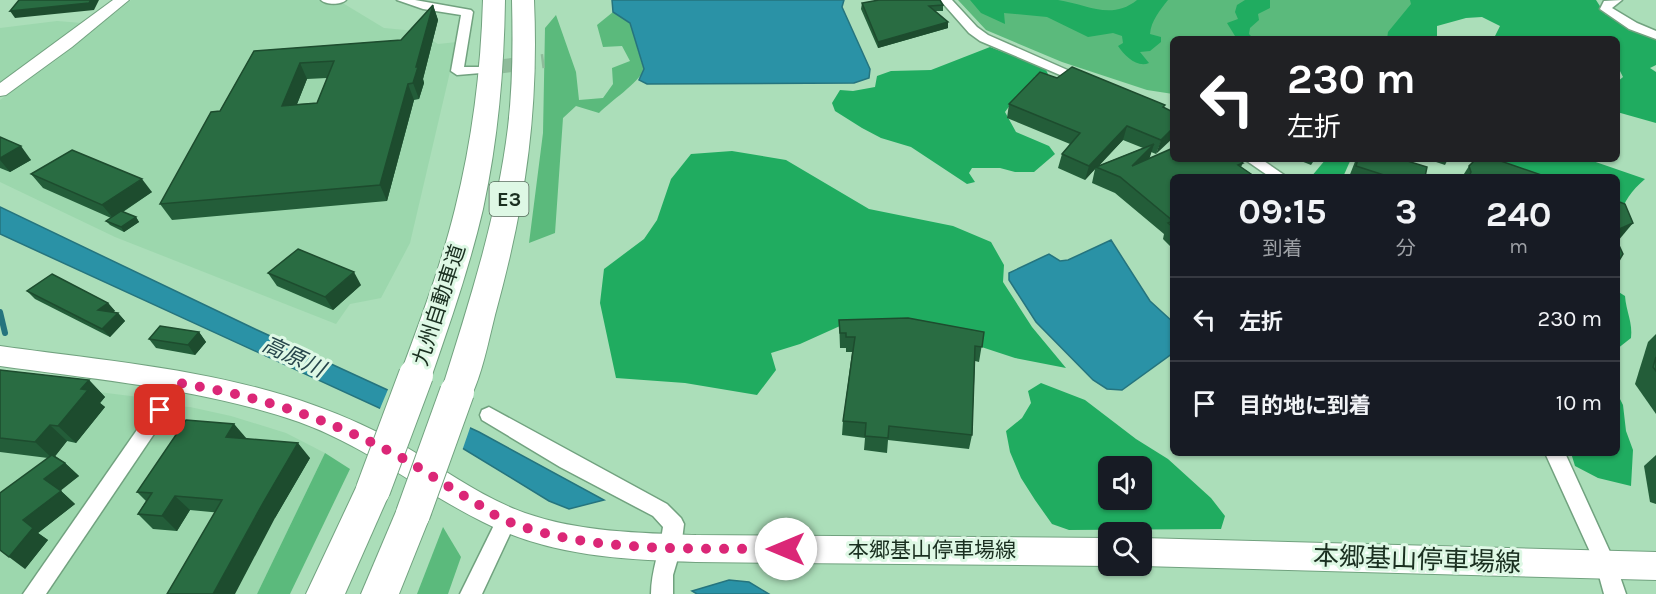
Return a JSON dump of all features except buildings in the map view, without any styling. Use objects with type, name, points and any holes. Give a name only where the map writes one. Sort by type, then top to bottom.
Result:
[{"type":"highway","name":"九州自動車道","points":[[325,594],[373,490],[448,283],[477,170],[489,96],[494,0]]},
{"type":"highway","name":"九州自動車道","points":[[380,594],[413,514],[457,392],[491,282],[517,156],[523,93],[523,0]]},
{"type":"main road","name":"本郷基山停車場線","points":[[0,356],[179,383],[249,396],[301,411],[349,431],[407,461],[506,521],[547,533],[597,542],[671,549],[1098,552]]},
{"type":"main road","name":"本郷基山停車場線","points":[[1152,552],[1656,566]]},
{"type":"street","points":[[0,91],[122,0]]},
{"type":"street","points":[[327,0],[340,0]]},
{"type":"street","points":[[403,0],[432,8],[467,12],[457,71],[476,70]]},
{"type":"street","points":[[946,0],[973,30],[984,38],[1093,84]]},
{"type":"street","points":[[1616,0],[1608,3],[1606,9],[1633,26],[1656,35]]},
{"type":"street","points":[[1256,162],[1275,174]]},
{"type":"street","points":[[34,594],[179,383]]},
{"type":"street","points":[[489,415],[567,461],[660,510],[674,524],[671,549],[662,575],[662,594]]},
{"type":"street","points":[[1556,456],[1606,565],[1615,594]]},
{"type":"street","points":[[471,594],[506,521]]},
{"type":"shaded area","points":[[131,0],[341,2],[384,28],[416,31],[438,44],[457,42],[410,243],[381,298],[350,304],[336,324],[115,237],[0,182],[0,100],[59,58]]},
{"type":"shaded area","points":[[958,0],[1428,0],[1412,36],[1170,36],[1170,94],[1147,90],[1062,62],[986,30]]},
{"type":"shaded area","points":[[613,12],[630,23],[644,70],[630,86],[599,113],[576,106],[563,118],[555,233],[529,243],[543,133],[545,28],[556,15],[576,72],[579,100],[603,98],[613,84],[612,68],[630,61],[622,46],[603,47],[597,25]]},
{"type":"shaded area","points":[[57,21],[82,23],[0,82],[0,28]]},
{"type":"shaded area","points":[[0,380],[139,397],[155,402],[156,405],[26,594],[0,594]]},
{"type":"shaded area","points":[[170,406],[190,407],[231,416],[286,433],[325,453],[257,594],[43,594]]},
{"type":"shaded area","points":[[325,453],[350,469],[290,594],[257,594]]},
{"type":"shaded area","points":[[443,527],[461,557],[448,594],[417,594]]},
{"type":"green space","points":[[970,0],[1058,0],[1108,10],[1127,6],[1137,0],[1168,0],[1156,16],[1150,34],[1161,37],[1161,42],[1150,51],[1140,52],[1149,63],[1140,64],[1128,57],[1118,46],[1123,43],[1122,36],[1113,33],[1088,37],[1047,17],[1004,13],[1005,24],[981,13]]},
{"type":"green space","points":[[1245,0],[1270,0],[1270,8],[1258,14],[1259,20],[1250,28],[1251,36],[1235,36],[1227,23],[1238,19],[1235,12],[1237,5]]},
{"type":"green space","points":[[1410,0],[1596,0],[1605,14],[1656,38],[1656,65],[1650,68],[1656,72],[1656,123],[1620,113],[1620,80],[1623,77],[1620,71],[1620,36],[1495,36],[1500,26],[1482,17],[1466,18],[1437,26],[1437,36],[1387,36],[1388,32],[1411,4]]},
{"type":"green space","points":[[990,47],[1045,68],[1048,74],[1034,77],[1038,82],[1016,97],[1005,112],[1016,132],[1049,146],[1055,154],[1034,172],[1015,172],[1000,168],[972,168],[969,173],[975,182],[967,184],[911,147],[881,138],[835,111],[832,103],[840,90],[853,91],[875,87],[877,76],[891,71],[931,70]]},
{"type":"green space","points":[[732,151],[786,160],[869,209],[953,226],[991,242],[1004,265],[1003,282],[1032,327],[1066,368],[1015,358],[951,337],[840,326],[800,344],[771,353],[776,370],[757,395],[685,383],[616,378],[600,303],[604,269],[644,239],[657,220],[671,179],[691,154]]},
{"type":"green space","points":[[1324,162],[1350,162],[1344,174],[1314,174]]},
{"type":"green space","points":[[1484,162],[1596,162],[1645,179],[1629,197],[1620,216],[1620,174],[1513,174]]},
{"type":"green space","points":[[1620,293],[1625,296],[1631,338],[1620,347]]},
{"type":"green space","points":[[1041,383],[1085,400],[1136,439],[1168,459],[1211,498],[1225,516],[1221,529],[1152,529],[1152,522],[1098,522],[1098,530],[1069,530],[1052,524],[1021,478],[1010,452],[1006,431],[1022,418],[1031,403],[1028,391]]},
{"type":"green space","points":[[1620,399],[1623,405],[1626,431],[1633,450],[1631,486],[1598,478],[1575,466],[1572,456],[1620,456]]},
{"type":"water","points":[[612,0],[844,0],[842,7],[870,69],[869,78],[854,83],[647,84],[639,80],[644,69],[630,23],[613,12]]},
{"type":"water","name":"高原川","points":[[0,207],[255,329],[479,432],[604,500],[569,509],[549,501],[449,440],[0,234]]},
{"type":"water","points":[[1111,240],[1150,301],[1170,319],[1170,355],[1122,390],[1107,389],[1093,380],[1036,322],[1009,280],[1009,273],[1049,254],[1060,261],[1068,260]]},
{"type":"water","points":[[729,580],[749,582],[769,594],[697,594],[692,591]]},
{"type":"pier","points":[[389,387],[471,425],[462,451],[379,411]]},
{"type":"waterway","points":[[0,312],[5,333]]},
{"type":"tunnel","points":[[479,69],[544,61]]},
{"type":"route","points":[[160,410],[179,383],[239,393],[301,411],[349,431],[407,461],[506,521],[547,533],[597,542],[671,549],[786,549]]}]
